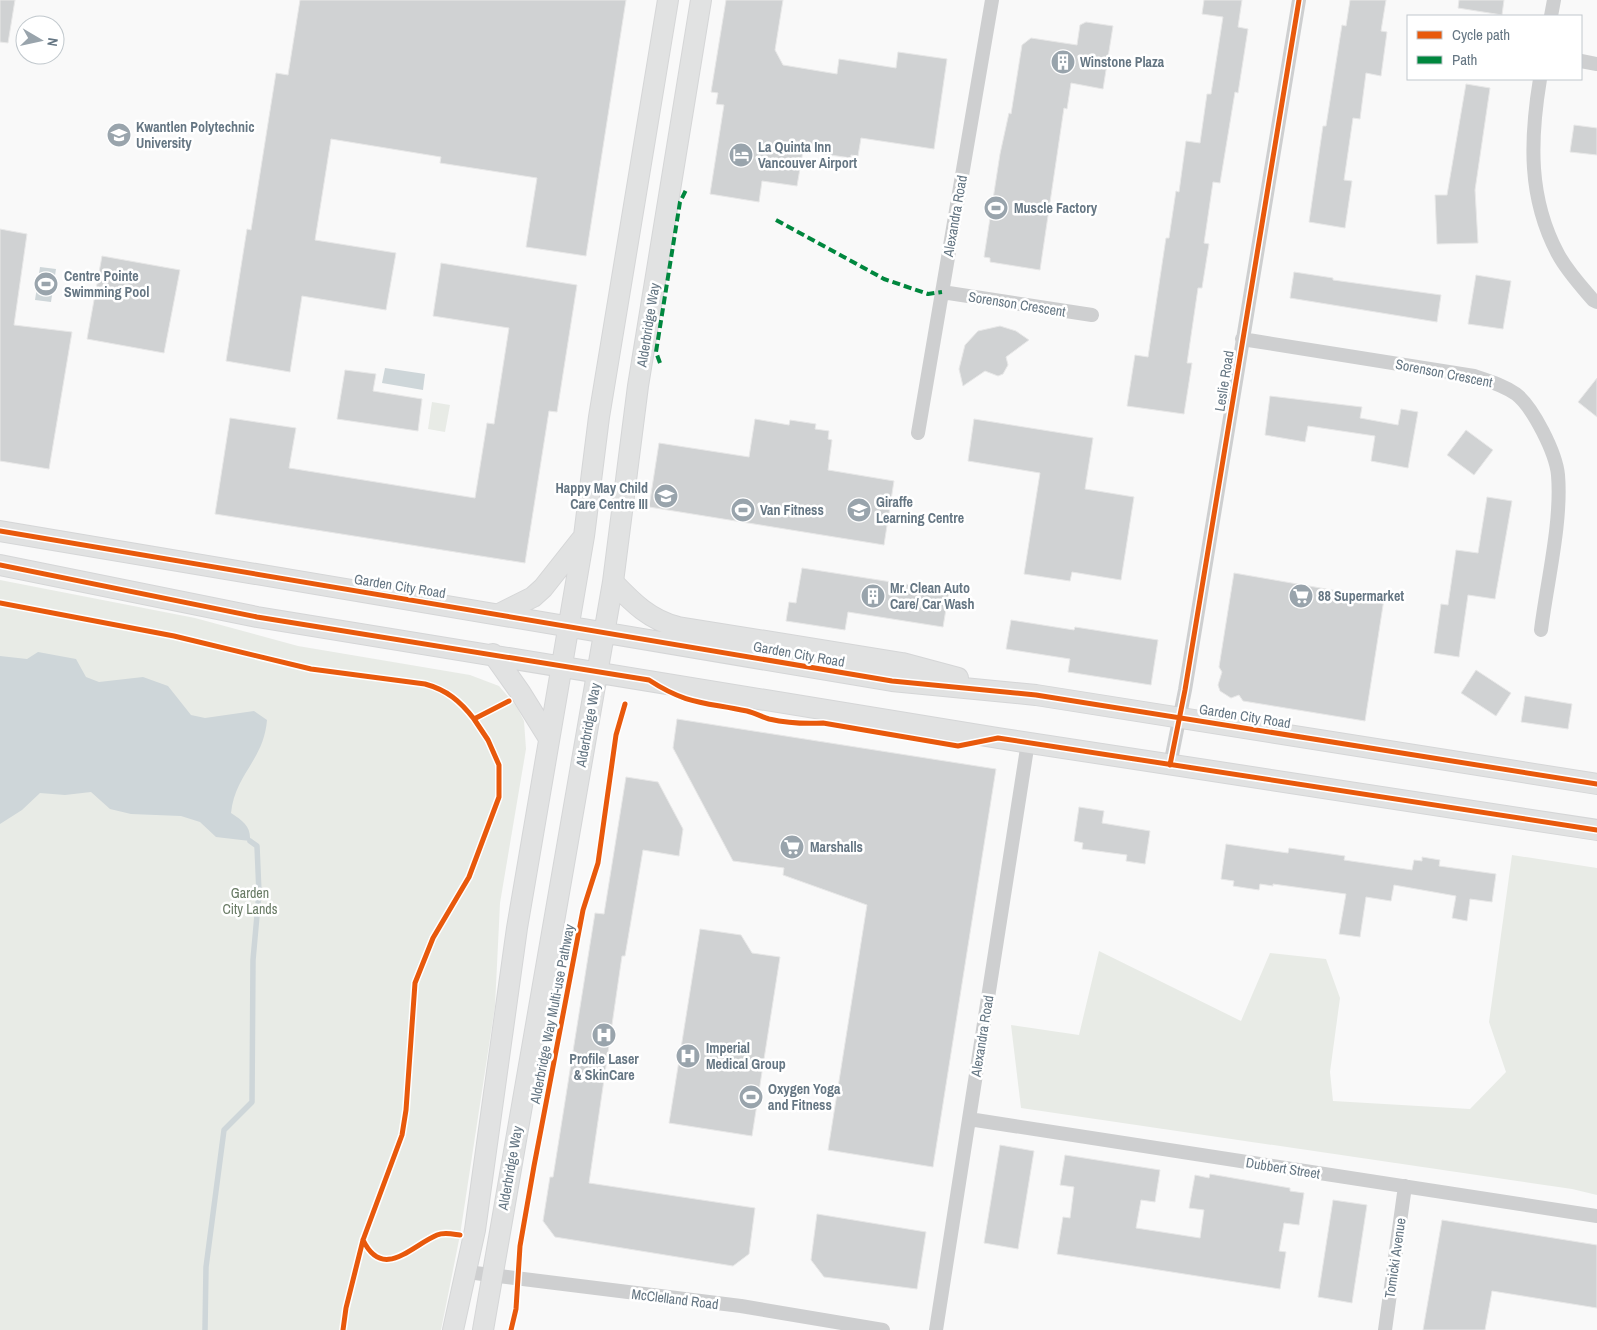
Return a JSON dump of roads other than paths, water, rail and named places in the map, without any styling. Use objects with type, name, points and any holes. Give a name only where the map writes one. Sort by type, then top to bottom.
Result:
[{"type":"main road","name":"Alderbridge Way","points":[[454,1330],[478,1210],[517,928],[584,536],[599,417],[668,0]]},
{"type":"main road","name":"Alderbridge Way","points":[[483,1330],[613,582],[638,386],[701,0]]},
{"type":"main road","name":"Garden City Road","points":[[0,530],[501,613],[892,681],[994,690],[1178,717],[1597,784]]},
{"type":"main road","points":[[501,613],[533,596],[543,588],[584,536]]},
{"type":"main road","points":[[0,565],[256,617],[1170,765],[1597,830]]},
{"type":"main road","points":[[613,582],[637,607],[661,622],[678,627],[902,663],[994,690]]},
{"type":"main road","points":[[493,654],[520,692],[548,738]]},
{"type":"street","name":"Alexandra Road","points":[[918,433],[992,0]]},
{"type":"street","name":"Leslie Road","points":[[1170,765],[1178,717],[1185,690],[1299,0]]},
{"type":"street","points":[[1551,15],[1554,0]]},
{"type":"street","points":[[1582,61],[1597,64]]},
{"type":"street","points":[[1540,80],[1533,132],[1533,165],[1540,207],[1548,232],[1560,256],[1593,300],[1597,302]]},
{"type":"street","name":"Sorenson Crescent","points":[[942,292],[1092,315]]},
{"type":"street","name":"Sorenson Crescent","points":[[1242,339],[1474,376],[1498,384],[1518,395],[1536,420],[1558,472],[1557,515],[1541,630]]},
{"type":"street","name":"Alexandra Road","points":[[936,1330],[1028,742]]},
{"type":"street","name":"Dubbert Street","points":[[969,1119],[1597,1216]]},
{"type":"street","name":"Tomicki Avenue","points":[[1385,1330],[1405,1186]]},
{"type":"street","name":"McClelland Road","points":[[467,1272],[741,1306],[883,1330]]},
{"type":"waterway","points":[[205,1330],[206,1267],[224,1130],[252,1102],[253,960],[259,893],[257,846],[250,841]]},
{"type":"place","name":"Winstone Plaza","points":[[1063,62]]},
{"type":"place","name":"Kwantlen Polytechnic University","points":[[119,135]]},
{"type":"place","name":"La Quinta Inn Vancouver Airport","points":[[741,155]]},
{"type":"place","name":"Muscle Factory","points":[[996,208]]},
{"type":"place","name":"Centre Pointe Swimming Pool","points":[[46,284]]},
{"type":"place","name":"Happy May Child Care Centre III","points":[[666,496]]},
{"type":"place","name":"Van Fitness","points":[[743,510]]},
{"type":"place","name":"Giraffe Learning Centre","points":[[859,510]]},
{"type":"place","name":"Mr. Clean Auto Care/ Car Wash","points":[[873,596]]},
{"type":"place","name":"88 Supermarket","points":[[1301,596]]},
{"type":"place","name":"Marshalls","points":[[792,847]]},
{"type":"place","name":"Profile Laser & SkinCare","points":[[604,1035]]},
{"type":"place","name":"Imperial Medical Group","points":[[688,1056]]},
{"type":"place","name":"Oxygen Yoga and Fitness","points":[[751,1097]]},
{"type":"park label","name":"Garden City Lands","points":[[250,902]]}]
